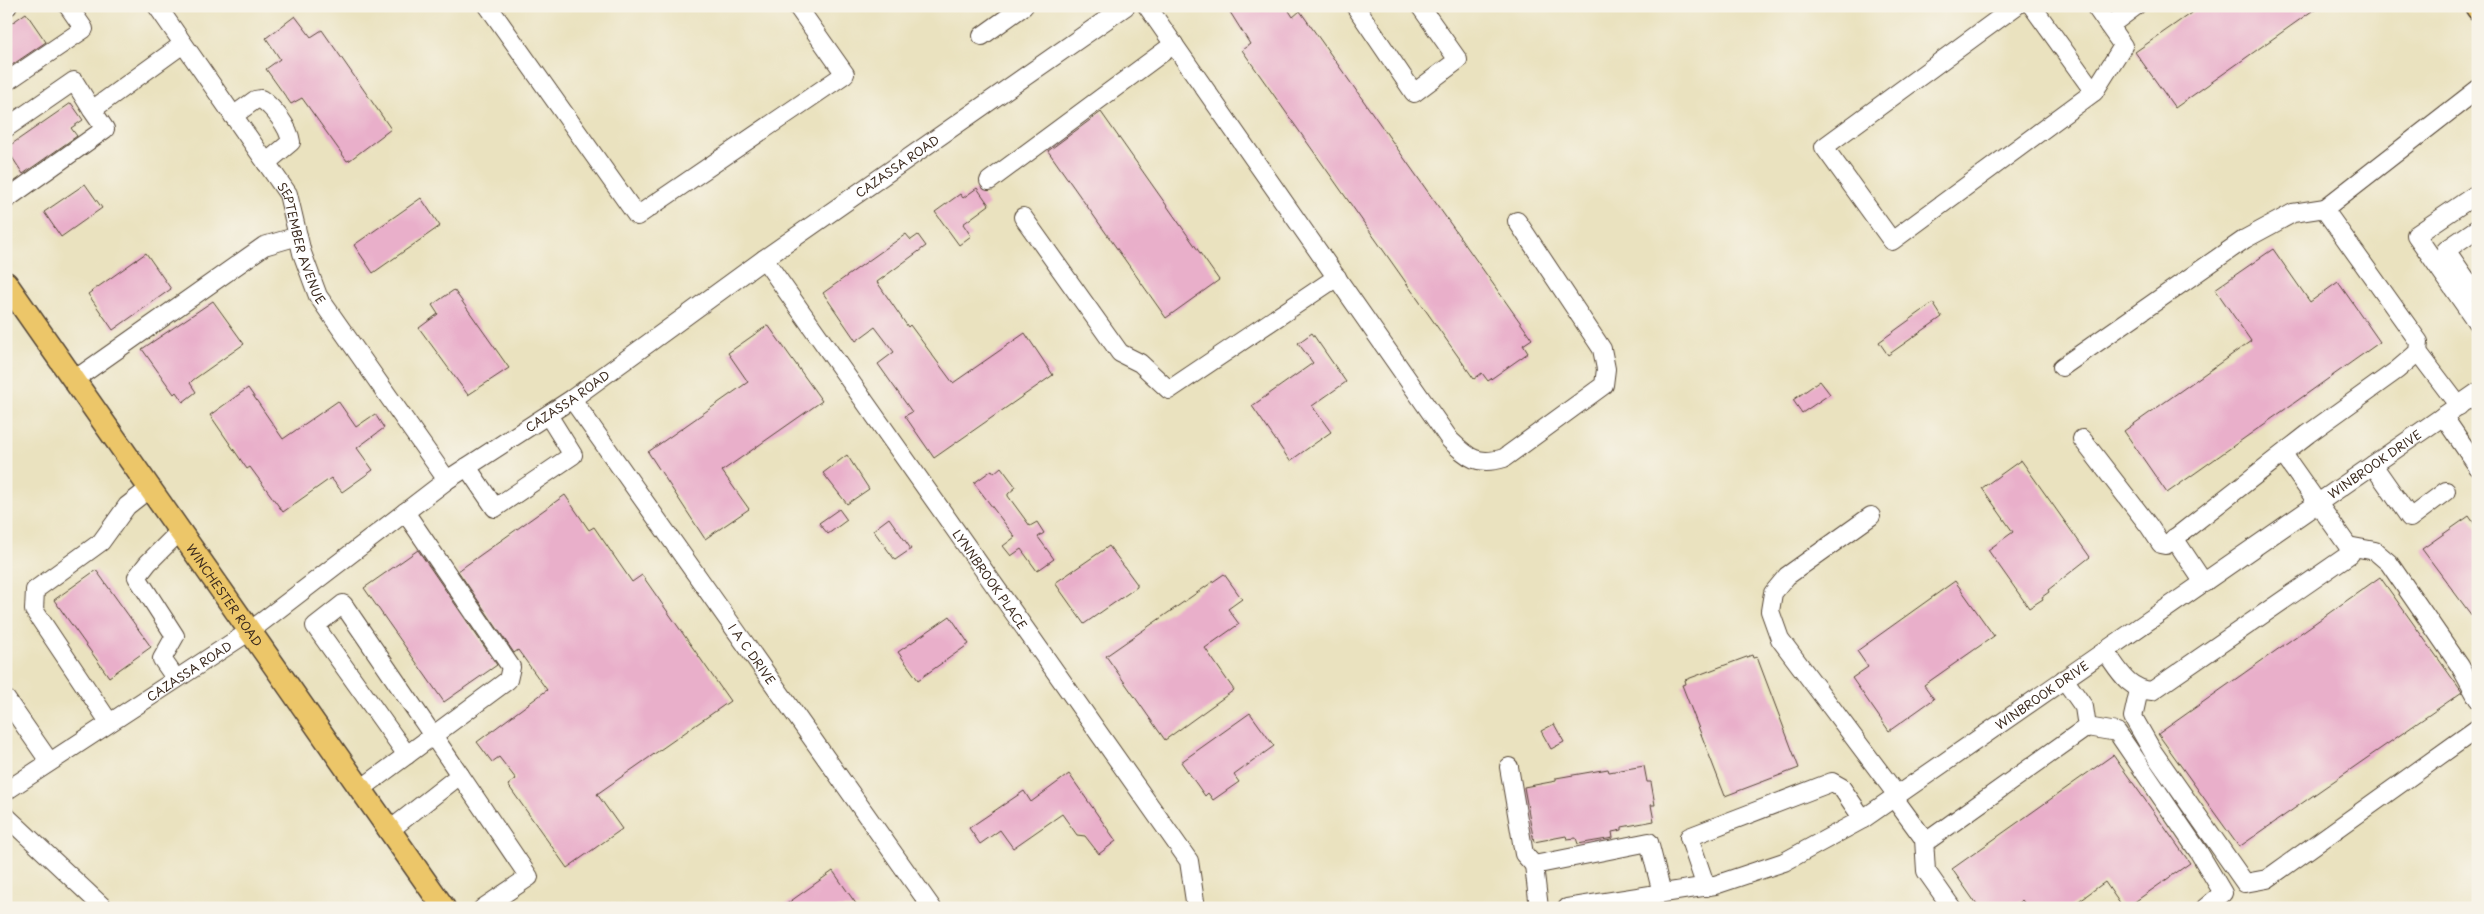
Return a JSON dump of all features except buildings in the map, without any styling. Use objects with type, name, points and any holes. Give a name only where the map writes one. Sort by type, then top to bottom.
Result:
[{"type":"main road","name":"WINCHESTER ROAD","points":[[6,283],[444,908]]},
{"type":"street","points":[[6,82],[84,30],[68,6]]},
{"type":"street","name":"SEPTEMBER AVENUE","points":[[157,6],[288,194],[298,236],[318,296],[447,480]]},
{"type":"street","points":[[488,6],[637,216],[845,74],[796,6]]},
{"type":"street","points":[[982,36],[1024,6]]},
{"type":"street","name":"CAZASSA ROAD","points":[[6,791],[49,761],[250,631],[447,480],[572,399],[764,259],[1126,6]]},
{"type":"street","points":[[1147,6],[1450,440],[1470,459],[1490,462],[1504,458],[1604,385],[1606,368],[1602,349],[1517,221]]},
{"type":"street","points":[[1355,6],[1414,93],[1458,60],[1420,6]]},
{"type":"street","points":[[2016,6],[1824,147],[1892,241],[2094,92],[2123,46],[2095,6]]},
{"type":"street","points":[[2032,6],[2094,92]]},
{"type":"street","points":[[2109,26],[2136,6]]},
{"type":"street","points":[[92,110],[183,44]]},
{"type":"street","points":[[988,181],[1174,44]]},
{"type":"street","points":[[6,128],[74,81],[105,129],[7,198]]},
{"type":"street","points":[[2062,367],[2245,239],[2293,213],[2324,208],[2478,89]]},
{"type":"street","points":[[233,116],[255,100],[261,99],[268,104],[290,135],[291,142],[288,147],[266,163]]},
{"type":"street","points":[[2478,193],[2416,235],[2478,324]]},
{"type":"street","points":[[2324,208],[2419,342],[2418,352],[2459,406]]},
{"type":"street","points":[[1023,217],[1120,353],[1140,363],[1169,390],[1336,276]]},
{"type":"street","points":[[2478,228],[2446,250],[2475,292],[2478,290]]},
{"type":"street","points":[[74,380],[264,246],[298,236]]},
{"type":"street","name":"LYNNBROOK PLACE","points":[[764,259],[1188,861],[1196,908]]},
{"type":"street","points":[[2082,439],[2150,526],[2161,544],[2166,545],[2283,454],[2397,370],[2418,352]]},
{"type":"street","name":"WINBROOK DRIVE","points":[[1567,908],[1706,887],[1784,862],[1862,819],[2478,392]]},
{"type":"street","name":"I A C DRIVE","points":[[572,399],[932,908]]},
{"type":"street","points":[[467,467],[495,508],[573,455],[548,415]]},
{"type":"street","points":[[2443,416],[2478,467]]},
{"type":"street","points":[[2106,651],[2128,681],[2139,690],[2152,691],[2350,554],[2348,546],[2283,454]]},
{"type":"street","points":[[2373,465],[2410,518],[2446,492]]},
{"type":"street","points":[[109,722],[34,610],[35,590],[101,542],[127,506],[150,488]]},
{"type":"street","points":[[361,789],[432,734],[508,680],[511,667],[405,512]]},
{"type":"street","points":[[1871,516],[1787,576],[1773,593],[1770,611],[1780,639],[1896,796],[1924,839],[1926,871],[1952,908]]},
{"type":"street","points":[[176,679],[162,658],[175,636],[137,578],[148,563],[180,531]]},
{"type":"street","points":[[2174,538],[2204,583]]},
{"type":"street","points":[[2348,546],[2375,551],[2389,563],[2460,666],[2478,698]]},
{"type":"street","points":[[407,755],[314,626],[343,604],[529,877],[483,908]]},
{"type":"street","points":[[2064,679],[2084,707],[2087,728]]},
{"type":"street","points":[[2139,690],[2133,717],[2153,752],[2245,882],[2267,879],[2478,728]]},
{"type":"street","points":[[6,700],[49,761]]},
{"type":"street","points":[[1924,839],[1930,839],[2087,728],[2117,732],[2198,851],[2223,893],[2205,908]]},
{"type":"street","points":[[1509,767],[1524,854],[1534,865],[1539,908]]},
{"type":"street","points":[[390,830],[460,775]]},
{"type":"street","points":[[1706,887],[1689,837],[1832,782],[1841,786],[1862,819]]},
{"type":"street","points":[[6,816],[104,908]]},
{"type":"street","points":[[1534,865],[1649,842],[1662,893]]}]
